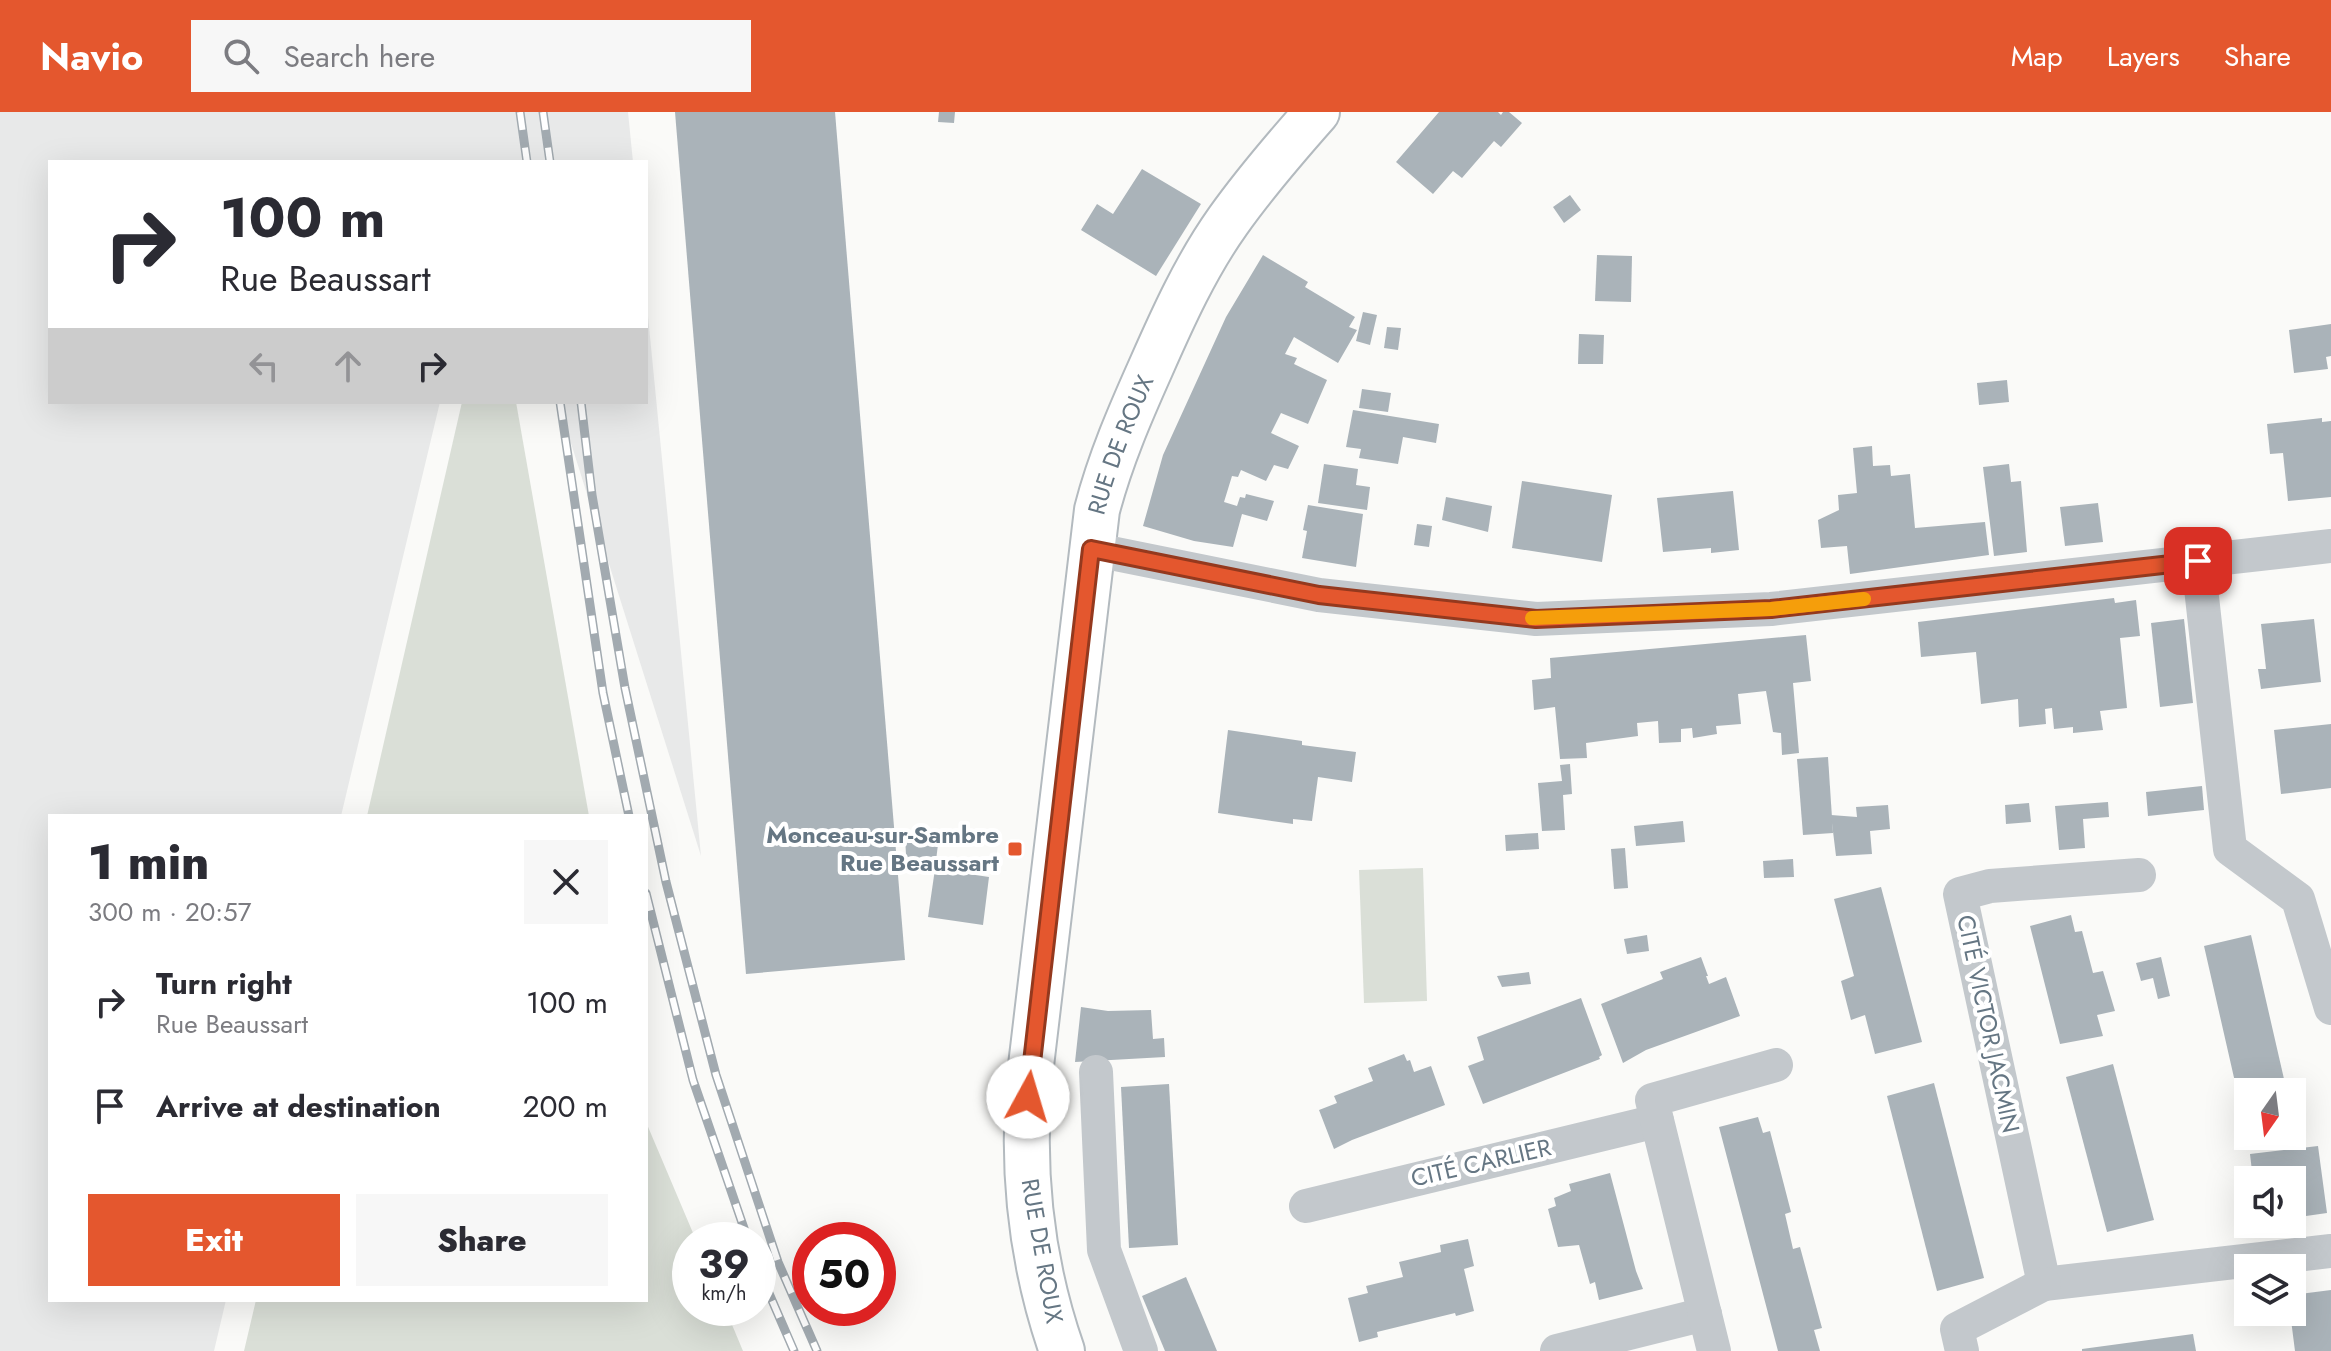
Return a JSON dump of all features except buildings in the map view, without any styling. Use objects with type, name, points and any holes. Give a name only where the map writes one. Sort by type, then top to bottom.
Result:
[{"type":"main road","name":"RUE DE ROUX","points":[[1062,1351],[1044,1292],[1033,1235],[1026,1142],[1030,1074],[1097,510],[1123,429],[1205,256],[1261,177],[1317,112]]},
{"type":"street","points":[[1091,549],[1319,595],[1536,619],[1771,609],[2331,546]]},
{"type":"street","points":[[2198,561],[2230,849],[2298,899],[2331,1008]]},
{"type":"street","name":"CITÉ VICTOR JACMIN","points":[[2044,1284],[1960,894],[1990,886],[2139,875]]},
{"type":"street","points":[[1714,1351],[1652,1100],[1776,1065]]},
{"type":"street","points":[[1096,1072],[1104,1250],[1141,1351]]},
{"type":"street","name":"CITÉ CARLIER","points":[[1306,1206],[1657,1121]]},
{"type":"street","points":[[1962,1351],[1957,1329],[2044,1284],[2331,1251]]},
{"type":"street","points":[[1557,1351],[1705,1314]]},
{"type":"shaded area","points":[[0,112],[628,112],[633,160],[48,160],[48,404],[440,404],[341,814],[48,814],[48,1302],[226,1302],[214,1351],[0,1351]]},
{"type":"shaded area","points":[[648,316],[701,856],[559,404],[648,404]]},
{"type":"shaded area","points":[[462,404],[516,404],[589,814],[367,814]]},
{"type":"shaded area","points":[[1423,868],[1427,1001],[1364,1003],[1359,870]]},
{"type":"shaded area","points":[[648,1127],[688,1222],[672,1222],[672,1326],[733,1326],[743,1351],[244,1351],[256,1302],[648,1302]]},
{"type":"railway","points":[[520,112],[527,160]]},
{"type":"railway","points":[[543,112],[550,160]]},
{"type":"railway","points":[[560,404],[603,693],[629,814]]},
{"type":"railway","points":[[581,404],[592,495],[625,688],[666,882],[716,1075],[778,1262],[817,1351]]},
{"type":"railway","points":[[648,901],[693,1080],[742,1222]]},
{"type":"railway","points":[[776,1310],[794,1351]]},
{"type":"slow traffic","points":[[1532,618],[1771,609],[1864,599]]},
{"type":"place","name":"Monceau-sur-Sambre Rue Beaussart","points":[[1015,849]]},
{"type":"route","points":[[1028,1097],[1091,549],[1319,595],[1536,619],[1771,609],[2198,561]]}]
